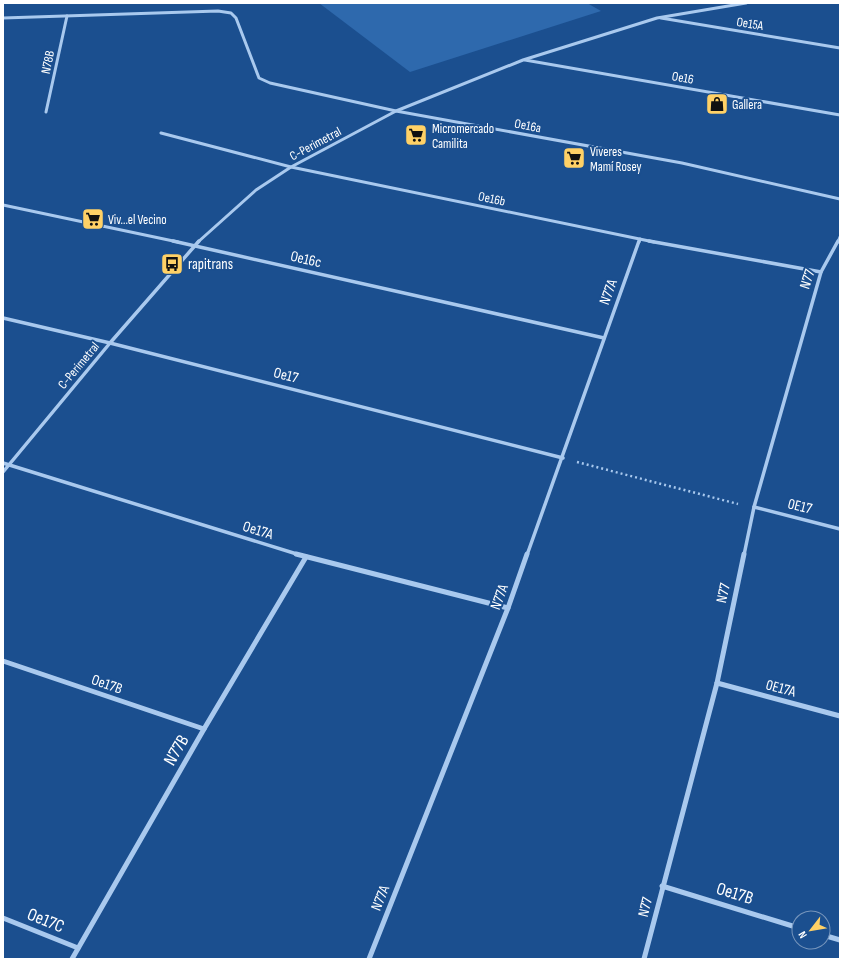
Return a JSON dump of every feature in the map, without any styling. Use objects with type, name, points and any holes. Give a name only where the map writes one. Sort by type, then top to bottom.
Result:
[{"type":"street","points":[[720,3],[727,6]]},
{"type":"street","name":"C-Perimetral","points":[[3,472],[194,245],[256,190],[291,167],[396,111],[523,60],[657,18],[746,3]]},
{"type":"street","name":"Oe16a","points":[[67,16],[218,11],[231,13],[236,18],[259,78],[270,83],[396,111],[682,163],[840,199]]},
{"type":"street","points":[[3,18],[67,16]]},
{"type":"street","name":"N78B","points":[[46,112],[67,16]]},
{"type":"street","name":"Oe15A","points":[[657,18],[840,48]]},
{"type":"street","name":"Oe16","points":[[523,60],[840,115]]},
{"type":"street","name":"Oe16b","points":[[161,133],[291,167],[640,239],[821,272]]},
{"type":"street","name":"Oe16c","points":[[3,205],[194,245],[604,338]]},
{"type":"street","name":"N77","points":[[644,959],[716,683],[754,507],[821,272],[840,237]]},
{"type":"street","name":"N77A","points":[[369,959],[508,608],[640,239]]},
{"type":"street","name":"Oe17","points":[[3,318],[110,343],[562,458]]},
{"type":"street","name":"Oe17A","points":[[3,463],[306,557],[508,608]]},
{"type":"street","name":"0E17","points":[[754,507],[840,529]]},
{"type":"street","name":"N77B","points":[[72,959],[204,729],[306,557]]},
{"type":"street","name":"Oe17B","points":[[3,661],[204,729]]},
{"type":"street","name":"0E17A","points":[[716,683],[840,716]]},
{"type":"street","name":"Oe17B","points":[[662,886],[791,926]]},
{"type":"street","name":"Oe17C","points":[[3,918],[78,948]]},
{"type":"path","points":[[562,458],[685,491],[754,507]]},
{"type":"shaded area","points":[[319,3],[587,3],[601,11],[410,72]]},
{"type":"place","name":"Gallera","points":[[717,104]]},
{"type":"place","name":"Micromercado Camilita","points":[[416,135]]},
{"type":"place","name":"Viveres Mamí Rosey","points":[[574,158]]},
{"type":"place","name":"Viv...el Vecino","points":[[93,219]]},
{"type":"place","name":"rapitrans","points":[[172,264]]}]
